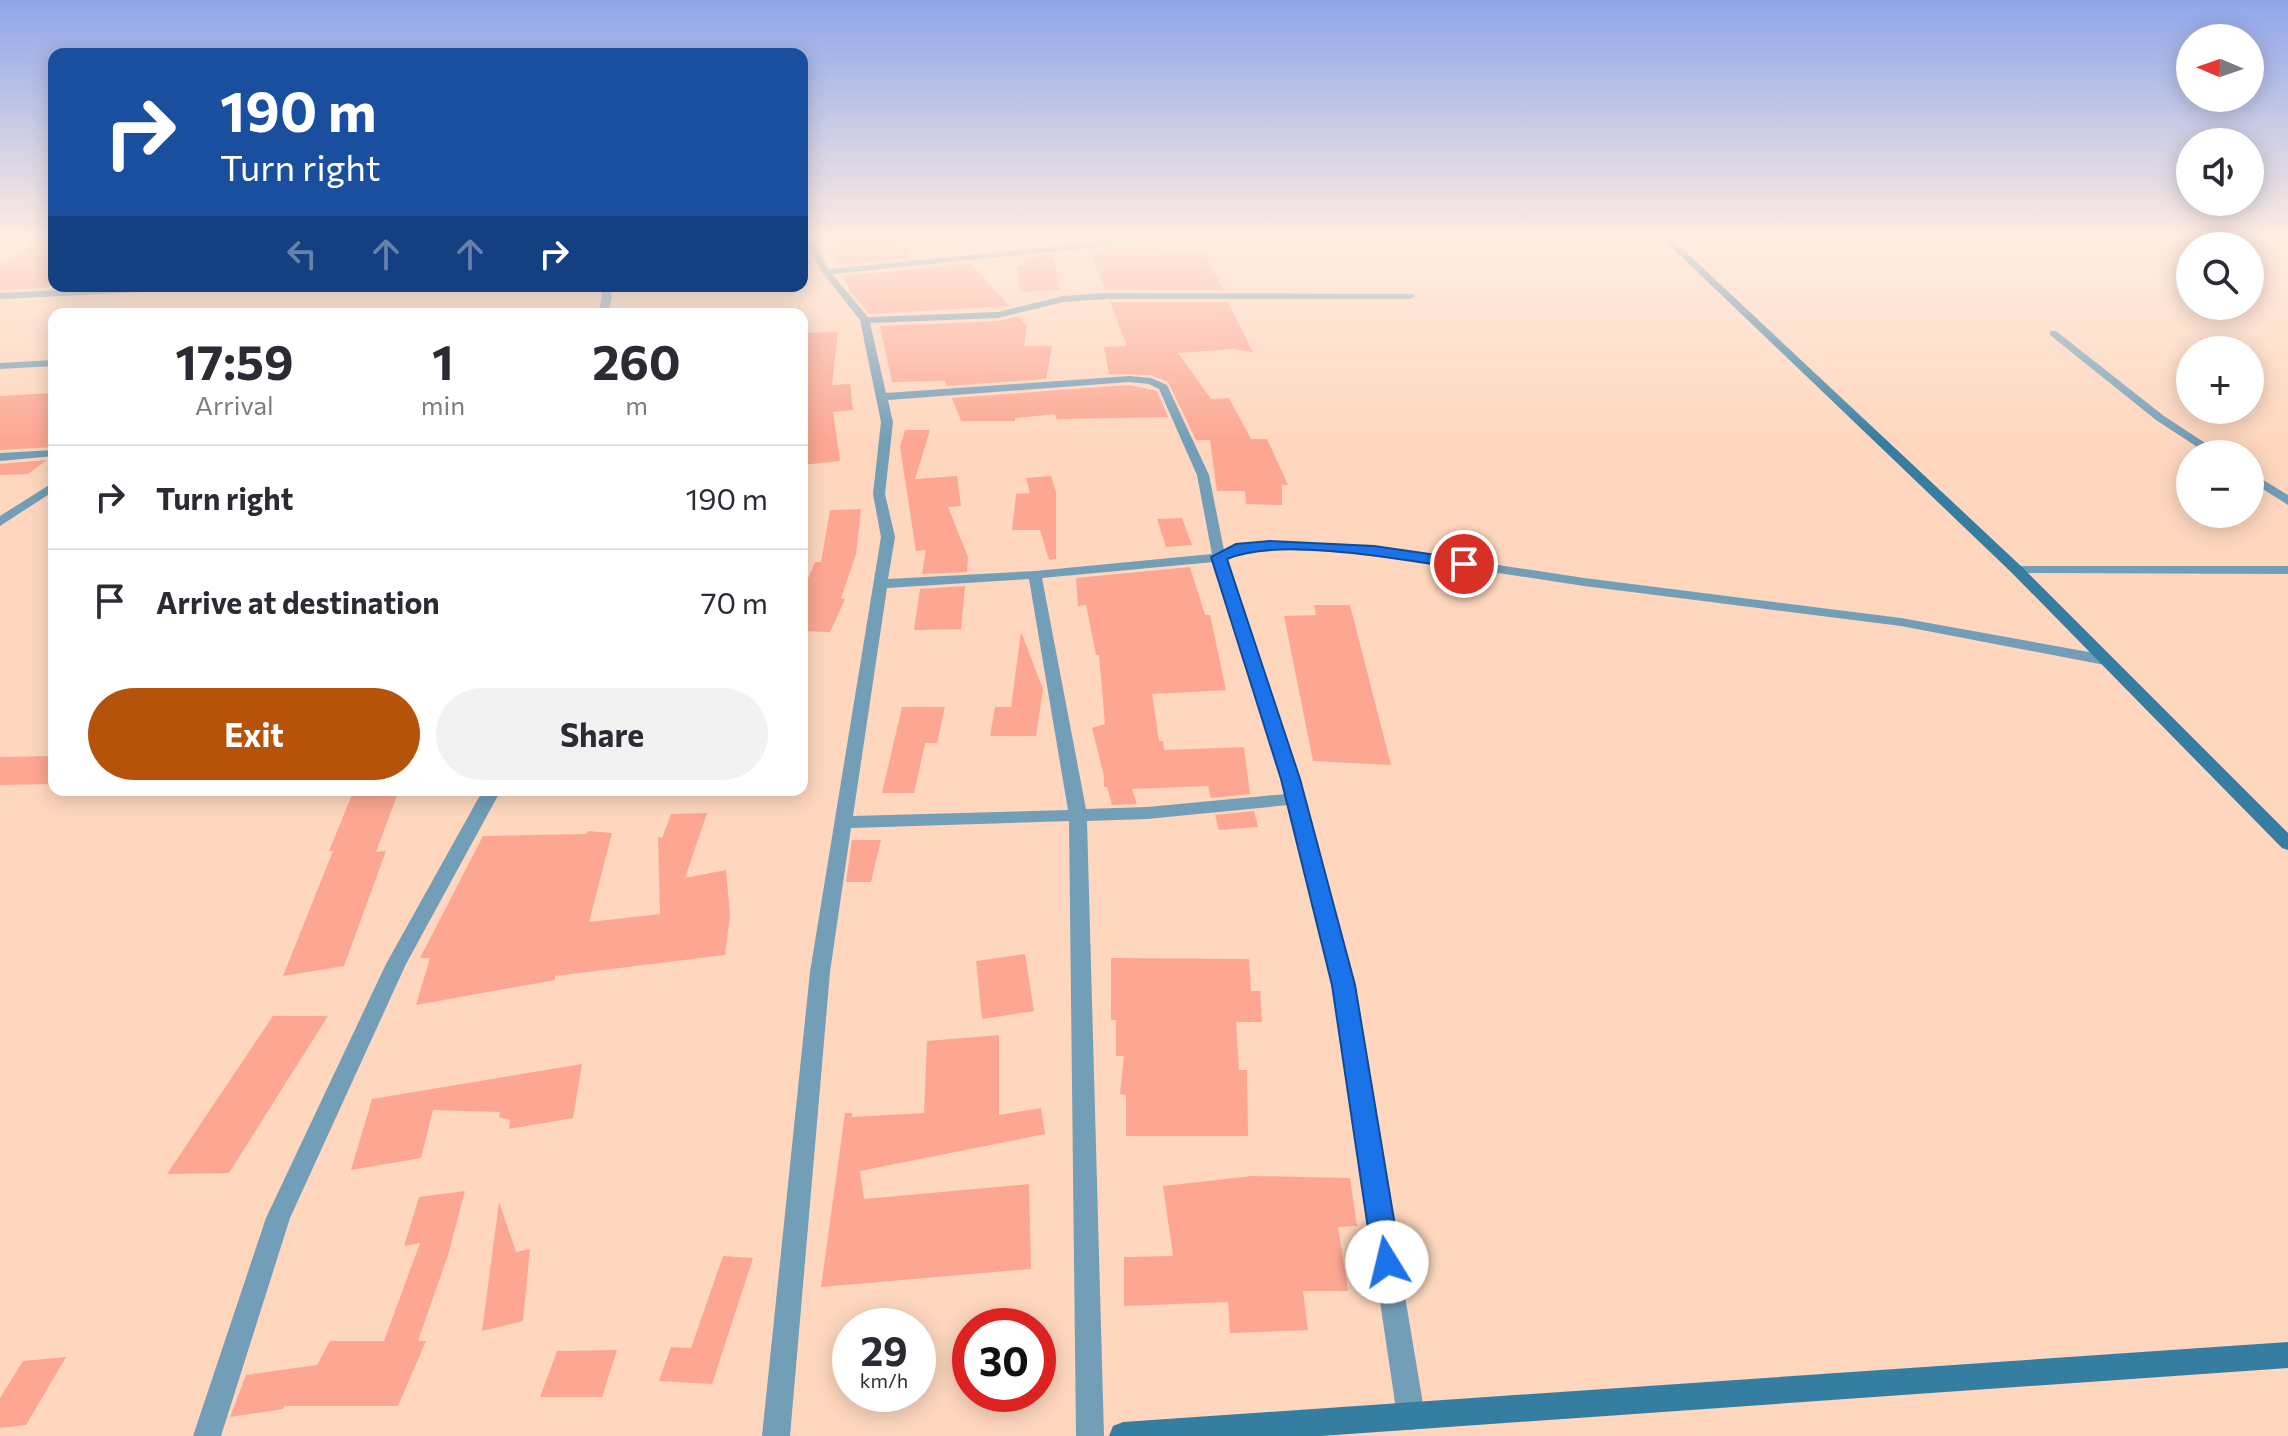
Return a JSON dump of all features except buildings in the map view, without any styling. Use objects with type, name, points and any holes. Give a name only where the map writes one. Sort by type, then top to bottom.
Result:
[{"type":"street","points":[[776,1436],[820,972],[888,537],[879,494],[887,422],[865,320],[854,307]]},
{"type":"street","points":[[865,320],[998,315],[1030,307]]},
{"type":"street","points":[[1739,307],[2017,570],[2288,844]]},
{"type":"street","points":[[2053,333],[2160,418],[2194,440]]},
{"type":"street","points":[[0,366],[48,363]]},
{"type":"street","points":[[880,397],[1129,379],[1151,381],[1163,387],[1203,475],[1219,557],[1296,799],[1343,985],[1411,1416]]},
{"type":"street","points":[[0,457],[48,453]]},
{"type":"street","points":[[2264,485],[2288,501]]},
{"type":"street","points":[[0,522],[48,490]]},
{"type":"street","points":[[880,584],[1035,575],[1219,557],[1241,547],[1270,545],[1374,550],[1584,582],[1901,622],[2105,660]]},
{"type":"street","points":[[2017,570],[2288,570]]},
{"type":"street","points":[[1035,575],[1078,815],[1090,1436]]},
{"type":"street","points":[[207,1436],[278,1218],[396,964],[489,796]]},
{"type":"street","points":[[844,822],[1147,813],[1296,799]]},
{"type":"street","points":[[1123,1436],[2288,1355]]},
{"type":"route","points":[[1387,1262],[1343,985],[1291,779],[1219,557],[1241,547],[1270,545],[1374,550],[1464,564]]}]
